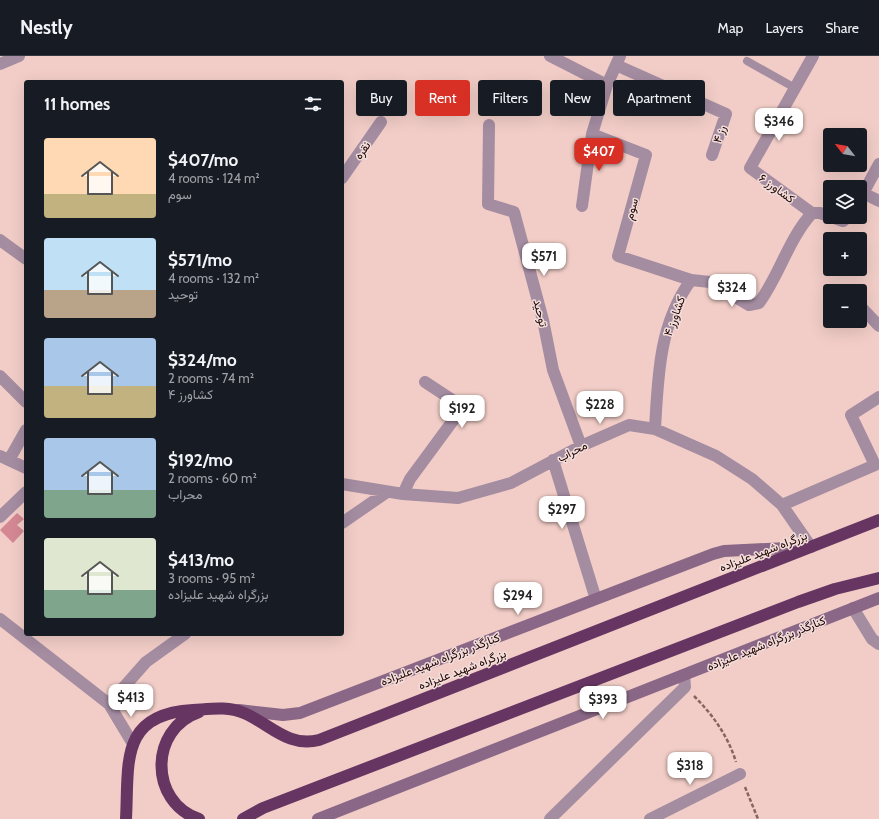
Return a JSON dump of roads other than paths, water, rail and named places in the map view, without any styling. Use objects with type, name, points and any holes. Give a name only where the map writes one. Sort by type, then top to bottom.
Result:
[{"type":"highway","name":"بزرگراه شهید علیزاده","points":[[126,819],[128,761],[133,744],[144,728],[159,717],[177,711],[227,708],[249,715],[289,739],[307,742],[319,740],[879,520]]},
{"type":"highway","points":[[235,819],[804,600],[835,589],[879,578]]},
{"type":"highway","points":[[199,819],[184,812],[171,799],[163,782],[161,764],[163,750],[174,729],[188,717],[210,709]]},
{"type":"highway","points":[[243,819],[262,808]]},
{"type":"main road","name":"کنارگذر بزرگراه شهید علیزاده","points":[[227,708],[283,715],[300,713],[713,554],[724,551],[811,547]]},
{"type":"main road","name":"کنارگذر بزرگراه شهید علیزاده","points":[[318,819],[879,598]]},
{"type":"street","points":[[0,64],[19,56]]},
{"type":"street","points":[[550,56],[607,85]]},
{"type":"street","name":"کشاورز ۶","points":[[812,213],[750,168],[813,56]]},
{"type":"street","points":[[582,206],[592,134],[607,85],[618,60]]},
{"type":"street","name":"رز ۴","points":[[618,60],[726,114],[712,155]]},
{"type":"street","name":"نقره","points":[[344,175],[382,122]]},
{"type":"street","name":"توحید","points":[[489,125],[488,204],[514,212],[543,320],[553,370],[581,446]]},
{"type":"street","name":"سوم","points":[[592,134],[646,155],[618,256],[691,280]]},
{"type":"street","points":[[867,187],[879,164]]},
{"type":"street","points":[[867,197],[879,201]]},
{"type":"street","points":[[691,280],[710,282],[749,305],[759,303],[773,281],[799,227],[812,213],[823,214]]},
{"type":"street","points":[[0,240],[24,258]]},
{"type":"street","name":"کشاورز ۴","points":[[655,429],[658,366],[671,317],[679,296],[691,280]]},
{"type":"street","points":[[867,313],[879,326]]},
{"type":"street","points":[[0,376],[24,400]]},
{"type":"street","points":[[403,494],[410,479],[464,407],[425,382]]},
{"type":"street","points":[[782,505],[875,465],[851,415],[879,397]]},
{"type":"street","name":"محراب","points":[[344,484],[403,494],[458,498],[511,483],[581,446],[629,425],[655,429],[716,456],[752,480],[782,505],[811,547]]},
{"type":"street","points":[[24,433],[4,458],[24,467]]},
{"type":"street","points":[[553,460],[594,593]]},
{"type":"street","points":[[344,522],[387,492]]},
{"type":"street","points":[[0,517],[24,494]]},
{"type":"street","points":[[853,608],[872,639],[879,644]]},
{"type":"street","points":[[0,620],[109,704],[133,744]]},
{"type":"street","points":[[109,704],[146,662],[182,636]]},
{"type":"street","points":[[550,819],[685,687],[684,675]]},
{"type":"street","points":[[650,819],[740,774]]},
{"type":"lane","points":[[747,61],[795,88]]}]
